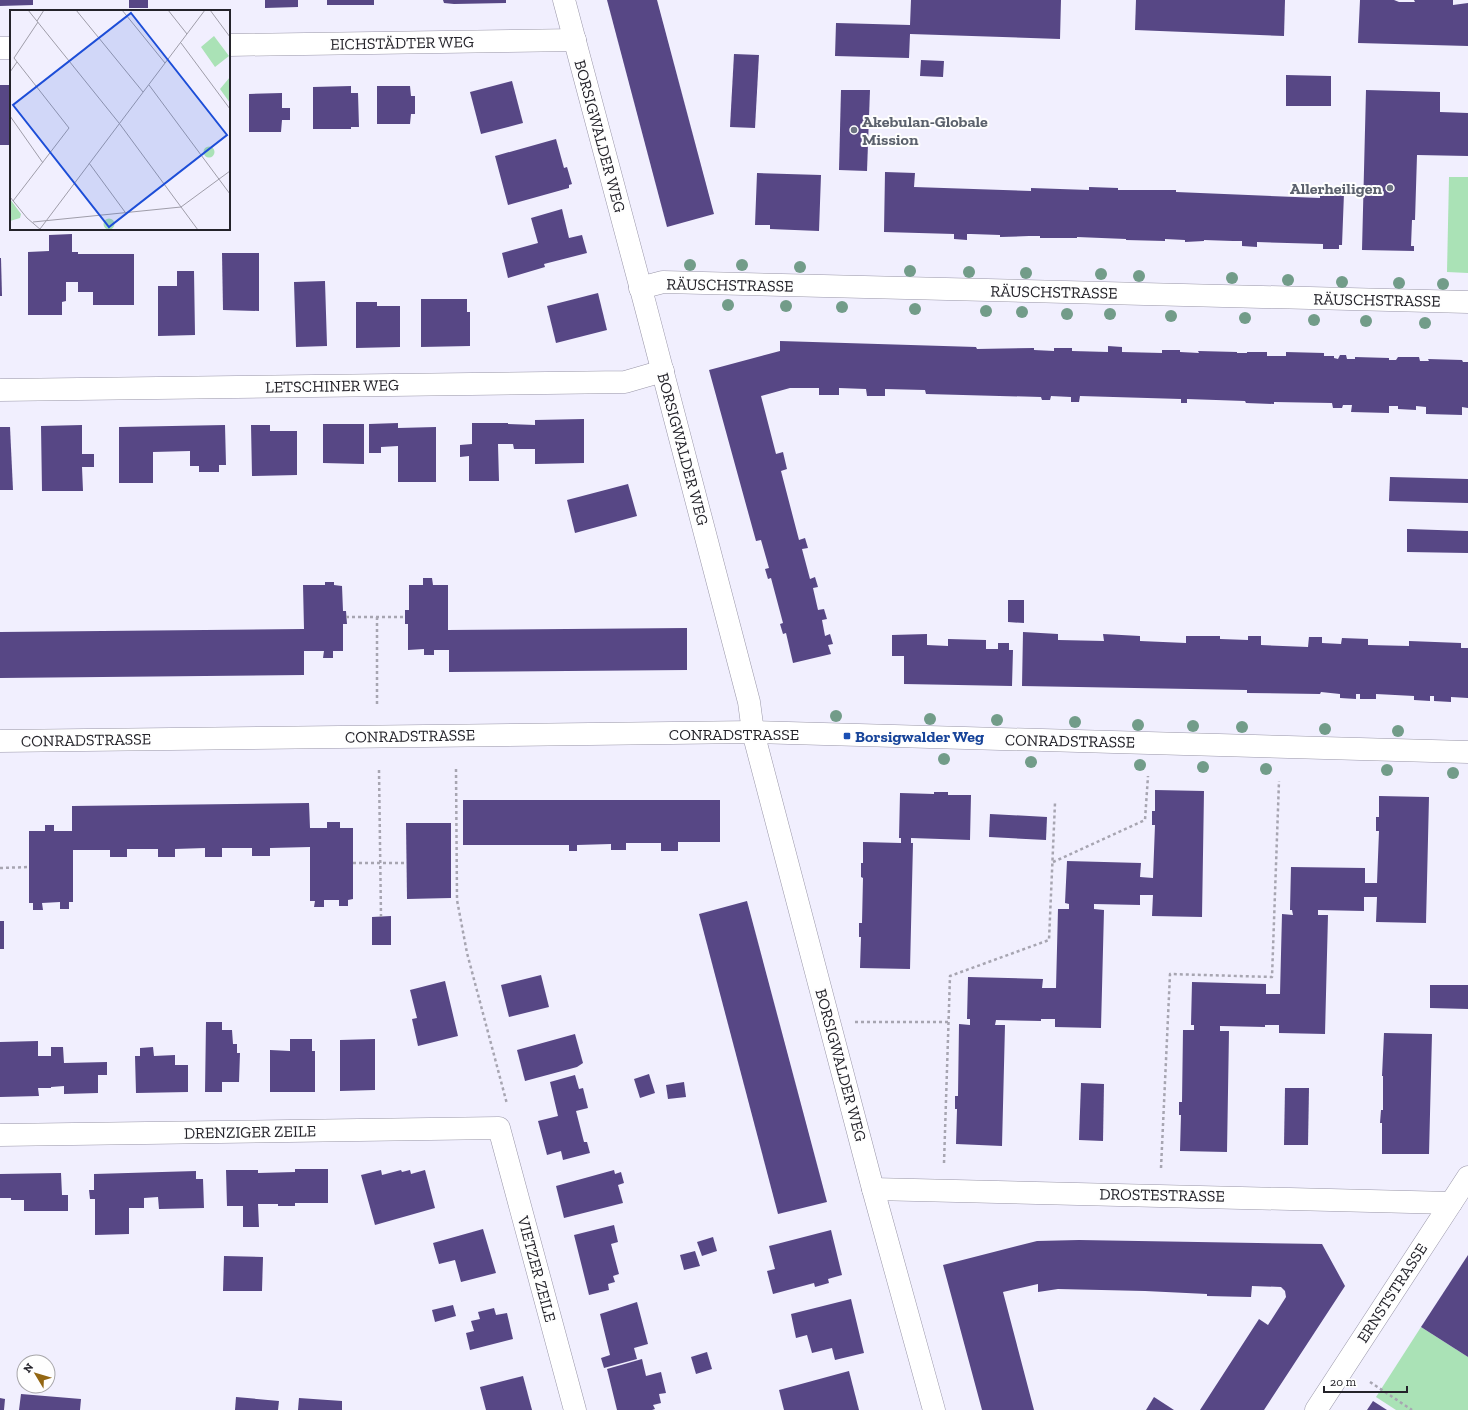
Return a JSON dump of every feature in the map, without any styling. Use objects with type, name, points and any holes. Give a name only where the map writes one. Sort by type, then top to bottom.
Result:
[{"type":"street","name":"BORSIGWALDER WEG","points":[[564,0],[749,702],[753,732],[873,1189],[934,1410]]},
{"type":"street","name":"EICHSTÄDTER WEG","points":[[230,45],[575,40]]},
{"type":"street","name":"RÄUSCHSTRASSE","points":[[640,288],[663,282],[1468,302]]},
{"type":"street","name":"LETSCHINER WEG","points":[[0,390],[625,382],[663,371]]},
{"type":"street","name":"CONRADSTRASSE","points":[[0,741],[753,732],[1468,752]]},
{"type":"street","name":"DRENZIGER ZEILE","points":[[0,1135],[499,1128]]},
{"type":"street","name":"VIETZER ZEILE","points":[[499,1128],[575,1410]]},
{"type":"street","name":"ERNSTSTRASSE","points":[[1316,1410],[1468,1177]]},
{"type":"street","name":"DROSTESTRASSE","points":[[873,1189],[1451,1203]]},
{"type":"path","points":[[346,617],[404,617]]},
{"type":"path","points":[[377,617],[377,706]]},
{"type":"path","points":[[456,768],[458,900],[467,954],[507,1106]]},
{"type":"path","points":[[379,770],[381,916]]},
{"type":"path","points":[[1053,862],[1145,820],[1148,776]]},
{"type":"path","points":[[1161,1168],[1170,974],[1272,977],[1279,781]]},
{"type":"path","points":[[944,1163],[950,976],[1049,940],[1055,803]]},
{"type":"path","points":[[353,863],[406,863]]},
{"type":"path","points":[[0,868],[29,867]]},
{"type":"path","points":[[855,1022],[949,1022]]},
{"type":"path","points":[[1370,1382],[1412,1410]]},
{"type":"green space","points":[[1449,177],[1468,177],[1468,273],[1447,272]]},
{"type":"green space","points":[[1421,1327],[1468,1357],[1468,1410],[1396,1410],[1376,1397]]},
{"type":"building","points":[[0,0],[33,0],[33,5],[0,6]]},
{"type":"building","points":[[129,0],[148,0],[148,8],[129,8]]},
{"type":"building","points":[[265,0],[298,0],[298,7],[265,8]]},
{"type":"building","points":[[327,0],[374,0],[374,5],[327,5]]},
{"type":"building","points":[[443,0],[506,0],[506,3],[454,4],[444,3]]},
{"type":"building","points":[[607,0],[657,0],[714,214],[667,227]]},
{"type":"building","points":[[911,0],[1061,0],[1060,39],[910,34],[909,58],[835,56],[836,23],[910,25]]},
{"type":"building","points":[[1136,0],[1285,0],[1284,36],[1135,30]]},
{"type":"building","points":[[1360,0],[1394,0],[1399,2],[1415,2],[1414,0],[1453,0],[1453,5],[1468,3],[1468,46],[1358,43]]},
{"type":"building","points":[[734,54],[759,55],[755,128],[730,127]]},
{"type":"building","points":[[921,60],[944,61],[943,77],[920,76]]},
{"type":"building","points":[[1286,75],[1331,76],[1331,106],[1286,106]]},
{"type":"building","points":[[512,81],[523,123],[481,134],[470,92]]},
{"type":"building","points":[[0,85],[10,85],[10,145],[0,145]]},
{"type":"building","points":[[351,86],[351,93],[358,93],[359,127],[351,127],[351,129],[313,129],[313,87]]},
{"type":"building","points":[[377,86],[410,86],[411,96],[415,96],[415,114],[411,114],[410,124],[377,124]]},
{"type":"building","name":"Akebulan-Globale Mission","points":[[841,90],[870,90],[867,171],[839,170]]},
{"type":"building","name":"Allerheiligen","points":[[1366,90],[1440,92],[1440,112],[1468,113],[1468,156],[1417,155],[1415,220],[1412,220],[1411,246],[1414,246],[1414,251],[1362,250]]},
{"type":"building","points":[[282,93],[282,108],[290,108],[290,120],[282,120],[281,132],[249,132],[249,94]]},
{"type":"building","points":[[556,139],[564,168],[567,167],[572,184],[569,185],[569,188],[508,205],[495,156]]},
{"type":"building","points":[[885,172],[915,173],[914,187],[1031,191],[1031,188],[1089,190],[1089,187],[1118,188],[1118,190],[1176,190],[1176,192],[1320,198],[1320,192],[1344,193],[1342,245],[1339,245],[1339,249],[1323,249],[1323,244],[1257,242],[1257,247],[1242,246],[1242,241],[1204,240],[1185,242],[1185,240],[1165,239],[1165,241],[1077,237],[1040,238],[1040,236],[1000,237],[1000,235],[971,234],[967,234],[967,240],[954,239],[954,234],[884,232]]},
{"type":"building","points":[[757,173],[821,175],[819,231],[770,229],[770,225],[755,225]]},
{"type":"building","points":[[562,209],[569,238],[582,235],[587,253],[544,264],[545,267],[508,278],[502,253],[538,243],[531,218]]},
{"type":"building","points":[[72,234],[72,252],[78,252],[78,254],[134,254],[134,305],[93,305],[93,292],[78,292],[78,282],[66,282],[66,301],[62,302],[62,315],[28,315],[28,252],[49,251],[49,235]]},
{"type":"building","points":[[222,253],[259,253],[259,311],[223,310]]},
{"type":"building","points":[[1,258],[2,296],[0,296]]},
{"type":"building","points":[[177,271],[194,271],[195,335],[158,336],[158,286],[177,286]]},
{"type":"building","points":[[325,281],[327,346],[296,347],[294,282]]},
{"type":"building","points":[[598,293],[607,330],[556,343],[547,306]]},
{"type":"building","points":[[421,299],[467,299],[467,312],[470,312],[470,346],[421,347]]},
{"type":"building","points":[[356,302],[377,302],[377,306],[400,306],[400,347],[356,348]]},
{"type":"building","points":[[780,341],[976,347],[977,349],[1034,348],[1034,350],[1054,351],[1054,348],[1072,348],[1072,351],[1108,352],[1108,346],[1122,347],[1122,352],[1162,353],[1162,350],[1180,350],[1180,352],[1199,353],[1198,351],[1237,353],[1267,352],[1267,356],[1286,356],[1286,352],[1324,353],[1324,356],[1334,356],[1334,358],[1338,359],[1340,355],[1346,355],[1347,359],[1355,359],[1355,357],[1389,358],[1389,360],[1396,360],[1398,357],[1419,357],[1420,361],[1429,361],[1428,359],[1462,360],[1463,362],[1468,362],[1468,408],[1462,407],[1462,415],[1426,414],[1426,407],[1416,406],[1416,410],[1398,409],[1398,406],[1389,406],[1389,413],[1351,412],[1352,405],[1343,405],[1342,408],[1333,408],[1332,403],[1274,402],[1274,404],[1246,403],[1245,401],[1187,399],[1187,403],[1181,403],[1181,399],[1080,396],[1079,402],[1071,402],[1071,397],[1051,396],[1050,400],[1042,400],[1041,397],[926,394],[925,390],[885,389],[885,396],[867,396],[866,389],[839,388],[839,395],[819,395],[819,388],[790,388],[761,396],[776,454],[783,452],[787,469],[781,471],[799,540],[805,538],[808,548],[802,549],[810,579],[815,577],[818,587],[813,588],[818,610],[824,609],[827,619],[822,620],[825,636],[830,634],[833,644],[828,645],[831,654],[793,663],[786,633],[783,634],[780,624],[783,623],[771,578],[768,579],[765,569],[769,568],[761,540],[756,541],[709,370],[780,351]]},
{"type":"building","points":[[584,419],[584,463],[535,464],[535,449],[514,449],[513,444],[498,444],[499,481],[469,481],[469,456],[460,457],[460,445],[472,444],[472,423],[535,425],[535,420]]},
{"type":"building","points":[[398,423],[398,428],[436,427],[436,482],[398,482],[398,446],[381,447],[381,453],[369,453],[369,424]]},
{"type":"building","points":[[323,424],[364,424],[364,464],[323,463]]},
{"type":"building","points":[[82,425],[82,454],[94,454],[94,467],[82,467],[83,491],[42,491],[41,426]]},
{"type":"building","points":[[225,425],[226,465],[219,465],[219,472],[199,472],[199,466],[190,466],[190,451],[153,452],[153,483],[119,483],[119,427]]},
{"type":"building","points":[[251,425],[270,425],[270,431],[297,431],[297,475],[252,476]]},
{"type":"building","points":[[0,427],[10,427],[13,490],[0,490]]},
{"type":"building","points":[[1390,477],[1468,479],[1468,503],[1389,501]]},
{"type":"building","points":[[628,484],[637,516],[575,533],[567,500]]},
{"type":"building","points":[[1407,529],[1468,531],[1468,553],[1407,552]]},
{"type":"building","points":[[423,578],[432,578],[433,585],[448,585],[448,630],[687,628],[687,670],[449,672],[449,650],[434,650],[434,655],[424,655],[424,649],[408,650],[408,624],[405,624],[405,610],[409,610],[409,585],[423,585]]},
{"type":"building","points":[[325,582],[334,582],[334,585],[342,586],[343,611],[346,611],[347,624],[343,624],[343,651],[333,651],[333,658],[323,658],[324,651],[304,651],[304,675],[0,678],[0,632],[304,629],[303,585],[325,585]]},
{"type":"building","points":[[1008,600],[1024,600],[1024,623],[1008,622]]},
{"type":"building","points":[[1023,632],[1058,634],[1058,640],[1104,641],[1103,634],[1140,636],[1140,641],[1186,643],[1186,636],[1220,636],[1220,639],[1248,640],[1248,636],[1261,636],[1261,645],[1308,647],[1309,637],[1322,637],[1322,643],[1341,644],[1342,638],[1368,639],[1368,645],[1409,646],[1409,641],[1461,643],[1461,648],[1468,648],[1468,698],[1451,697],[1451,702],[1434,701],[1434,696],[1430,696],[1430,701],[1414,700],[1414,696],[1376,694],[1376,699],[1360,699],[1360,694],[1356,694],[1356,699],[1340,698],[1340,694],[1321,692],[1320,694],[1247,693],[1247,690],[1022,686]]},
{"type":"building","points":[[927,634],[927,645],[948,646],[948,639],[986,640],[986,649],[998,649],[998,643],[1009,643],[1009,650],[1013,650],[1012,686],[904,684],[904,656],[892,656],[892,635]]},
{"type":"building","points":[[1155,790],[1204,791],[1202,917],[1152,916],[1153,895],[1140,895],[1140,905],[1094,904],[1094,909],[1104,910],[1101,1028],[1055,1027],[1055,1019],[1041,1019],[1041,1021],[996,1020],[995,1025],[1005,1025],[1002,1146],[956,1144],[957,1109],[955,1109],[955,1096],[958,1096],[959,1024],[970,1025],[970,1019],[967,1019],[968,977],[1043,979],[1042,988],[1056,988],[1058,909],[1069,909],[1069,904],[1065,903],[1067,861],[1141,863],[1140,877],[1153,878],[1155,825],[1152,825],[1152,811],[1155,811]]},
{"type":"building","points":[[934,792],[948,792],[948,795],[971,795],[970,840],[911,838],[911,843],[913,843],[910,969],[860,968],[861,937],[859,937],[859,923],[862,923],[863,878],[861,877],[861,863],[863,863],[863,842],[901,843],[901,838],[899,838],[900,793],[934,794]]},
{"type":"building","points":[[1379,796],[1429,797],[1426,923],[1376,922],[1377,897],[1364,897],[1364,911],[1318,910],[1318,915],[1328,915],[1325,1034],[1279,1033],[1279,1025],[1265,1025],[1265,1027],[1220,1026],[1220,1031],[1229,1031],[1227,1152],[1180,1151],[1181,1115],[1179,1115],[1179,1102],[1182,1102],[1183,1030],[1194,1030],[1194,1025],[1191,1025],[1192,982],[1266,984],[1266,994],[1280,994],[1282,914],[1293,915],[1292,910],[1290,910],[1291,867],[1365,868],[1365,883],[1377,883],[1379,831],[1376,831],[1376,817],[1379,817]]},
{"type":"building","points":[[463,800],[720,800],[720,842],[678,842],[678,851],[661,851],[661,843],[626,843],[626,850],[611,850],[611,844],[577,845],[577,851],[569,851],[569,845],[463,845]]},
{"type":"building","points":[[309,803],[310,828],[327,828],[327,822],[340,822],[340,828],[353,828],[353,899],[348,900],[348,906],[339,906],[339,900],[324,900],[324,907],[314,907],[315,901],[310,901],[310,847],[270,848],[270,856],[252,856],[252,848],[222,848],[222,857],[205,857],[205,848],[175,849],[175,857],[158,857],[158,849],[127,849],[127,857],[110,857],[110,850],[73,850],[73,902],[69,902],[69,909],[60,909],[60,902],[42,903],[43,910],[33,910],[33,903],[29,903],[29,831],[45,831],[45,825],[54,825],[54,831],[72,831],[72,806]]},
{"type":"building","points":[[990,814],[1047,817],[1046,840],[989,837]]},
{"type":"building","points":[[406,823],[451,823],[451,898],[407,899]]},
{"type":"building","points":[[747,901],[827,1202],[778,1214],[699,914]]},
{"type":"building","points":[[391,916],[391,945],[372,945],[372,917]]},
{"type":"building","points":[[0,921],[4,921],[4,949],[0,949]]},
{"type":"building","points":[[541,975],[549,1007],[509,1017],[501,985]]},
{"type":"building","points":[[445,981],[458,1036],[418,1046],[412,1019],[417,1018],[410,990]]},
{"type":"building","points":[[1430,985],[1468,985],[1468,1009],[1430,1008]]},
{"type":"building","points":[[206,1022],[222,1022],[222,1030],[232,1030],[233,1044],[237,1044],[237,1053],[240,1053],[239,1082],[222,1082],[222,1092],[205,1092]]},
{"type":"building","points":[[1384,1033],[1432,1034],[1429,1154],[1382,1154],[1382,1123],[1380,1123],[1381,1110],[1383,1110],[1382,1076]]},
{"type":"building","points":[[575,1034],[583,1063],[577,1067],[525,1081],[517,1050]]},
{"type":"building","points":[[290,1039],[312,1039],[312,1051],[315,1051],[315,1092],[270,1092],[270,1050],[290,1051]]},
{"type":"building","points":[[375,1039],[375,1090],[340,1091],[340,1040]]},
{"type":"building","points":[[38,1041],[38,1056],[51,1056],[51,1047],[63,1047],[64,1063],[107,1062],[107,1075],[98,1075],[98,1093],[64,1094],[64,1086],[38,1088],[39,1096],[0,1097],[0,1042]]},
{"type":"building","points":[[153,1047],[154,1056],[175,1055],[175,1065],[188,1065],[188,1092],[136,1093],[135,1056],[140,1056],[140,1048]]},
{"type":"building","points":[[649,1074],[655,1093],[640,1098],[634,1079]]},
{"type":"building","points":[[575,1075],[579,1089],[583,1088],[588,1108],[576,1111],[584,1142],[587,1142],[590,1153],[563,1160],[561,1151],[547,1155],[538,1121],[558,1116],[550,1082]]},
{"type":"building","points":[[684,1082],[686,1097],[668,1099],[666,1085]]},
{"type":"building","points":[[1081,1083],[1104,1084],[1103,1141],[1079,1140]]},
{"type":"building","points":[[1285,1088],[1309,1088],[1308,1145],[1284,1145]]},
{"type":"building","points":[[295,1169],[328,1169],[328,1203],[295,1203],[295,1206],[258,1204],[259,1227],[243,1227],[243,1206],[227,1206],[226,1170],[258,1170],[258,1173],[295,1172]]},
{"type":"building","points":[[381,1170],[382,1175],[401,1170],[402,1172],[410,1170],[411,1174],[425,1170],[435,1208],[375,1225],[361,1175]]},
{"type":"building","points":[[614,1170],[615,1174],[621,1172],[624,1183],[618,1185],[623,1203],[564,1218],[556,1186]]},
{"type":"building","points":[[196,1171],[196,1179],[203,1179],[204,1208],[159,1209],[158,1197],[144,1198],[144,1208],[129,1208],[129,1234],[95,1235],[95,1199],[90,1199],[89,1190],[94,1190],[94,1174]]},
{"type":"building","points":[[61,1173],[62,1195],[68,1195],[68,1211],[24,1211],[24,1200],[0,1198],[0,1174]]},
{"type":"building","points":[[614,1225],[618,1242],[611,1244],[619,1274],[613,1276],[615,1282],[608,1284],[609,1290],[589,1295],[574,1235]]},
{"type":"building","points":[[483,1229],[496,1273],[461,1282],[455,1260],[439,1264],[433,1243]]},
{"type":"building","points":[[831,1230],[842,1275],[828,1279],[829,1283],[815,1287],[814,1283],[773,1294],[767,1271],[775,1269],[769,1246]]},
{"type":"building","points":[[713,1237],[717,1251],[702,1256],[697,1242]]},
{"type":"building","points":[[1079,1240],[1322,1244],[1345,1286],[1264,1410],[1200,1410],[1259,1319],[1268,1325],[1286,1297],[1285,1291],[1281,1287],[1252,1286],[1251,1297],[1207,1296],[1207,1294],[1145,1291],[1058,1289],[1038,1292],[1038,1284],[1003,1292],[1034,1410],[982,1410],[943,1265],[1037,1241]]},
{"type":"building","points":[[695,1251],[700,1266],[684,1270],[680,1255]]},
{"type":"building","points":[[1468,1255],[1468,1357],[1421,1327]]},
{"type":"building","points":[[224,1256],[263,1257],[262,1291],[223,1291]]},
{"type":"building","points":[[851,1299],[864,1353],[835,1360],[832,1348],[812,1353],[807,1335],[796,1338],[791,1314]]},
{"type":"building","points":[[637,1302],[648,1344],[634,1348],[637,1359],[604,1368],[601,1358],[610,1355],[600,1314]]},
{"type":"building","points":[[453,1305],[456,1316],[435,1322],[432,1310]]},
{"type":"building","points":[[494,1308],[496,1315],[507,1313],[513,1339],[470,1350],[466,1333],[474,1331],[471,1321],[480,1319],[478,1312]]},
{"type":"building","points":[[707,1352],[712,1369],[696,1374],[691,1357]]},
{"type":"building","points":[[642,1359],[646,1376],[661,1372],[666,1393],[659,1394],[661,1403],[653,1405],[655,1409],[617,1410],[607,1369]]},
{"type":"building","points":[[849,1371],[859,1410],[784,1410],[779,1390]]},
{"type":"building","points":[[523,1376],[532,1410],[486,1410],[480,1387]]},
{"type":"building","points":[[21,1394],[81,1399],[80,1410],[19,1410]]},
{"type":"building","points":[[236,1397],[279,1401],[278,1410],[235,1410]]},
{"type":"building","points":[[1154,1397],[1174,1410],[1146,1410]]},
{"type":"building","points":[[0,1398],[5,1399],[4,1410],[0,1410]]},
{"type":"building","points":[[299,1398],[342,1401],[342,1410],[298,1410]]},
{"type":"building","points":[[1373,1401],[1387,1410],[1367,1410]]},
{"type":"place","name":"Akebulan-Globale Mission","points":[[854,130]]},
{"type":"place","name":"Allerheiligen","points":[[1390,188]]},
{"type":"place","name":"Borsigwalder Weg","points":[[847,736]]}]
